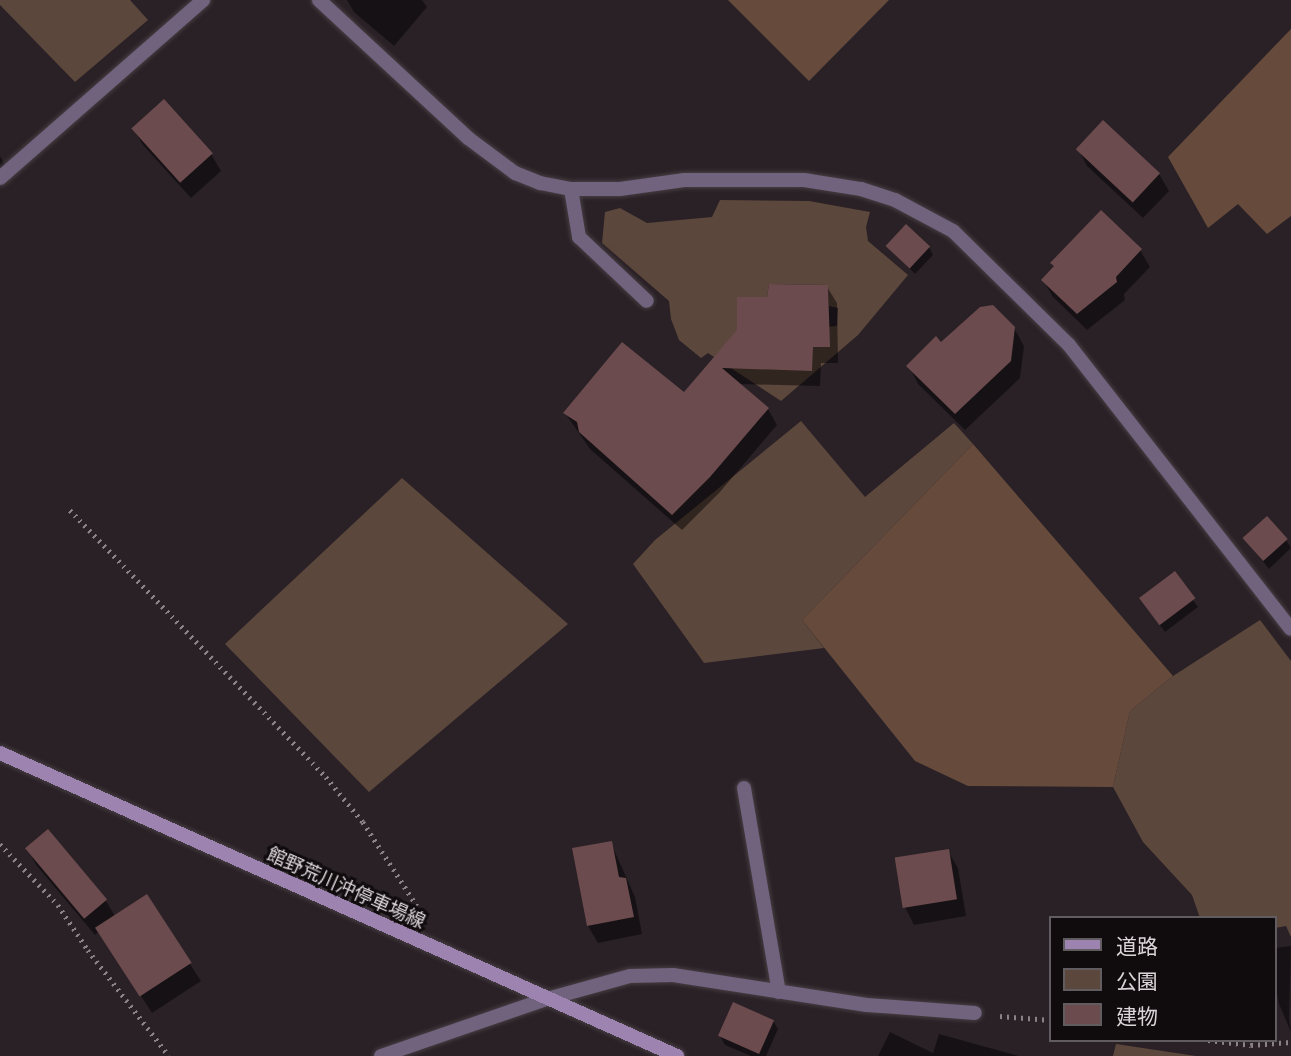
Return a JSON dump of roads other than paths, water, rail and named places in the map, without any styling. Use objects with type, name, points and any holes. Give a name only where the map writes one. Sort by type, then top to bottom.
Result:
[{"type":"main road","name":"館野荒川沖停車場線","points":[[0,753],[677,1056]]},
{"type":"street","points":[[0,178],[203,0]]},
{"type":"street","points":[[319,0],[468,138],[515,173],[540,183],[571,189],[620,189],[684,180],[804,180],[861,189],[895,200],[953,231],[1069,345],[1291,629]]},
{"type":"street","points":[[571,189],[579,237],[647,301]]},
{"type":"street","points":[[744,788],[779,992]]},
{"type":"street","points":[[381,1056],[547,999],[630,976],[673,975],[867,1005],[975,1013]]}]
